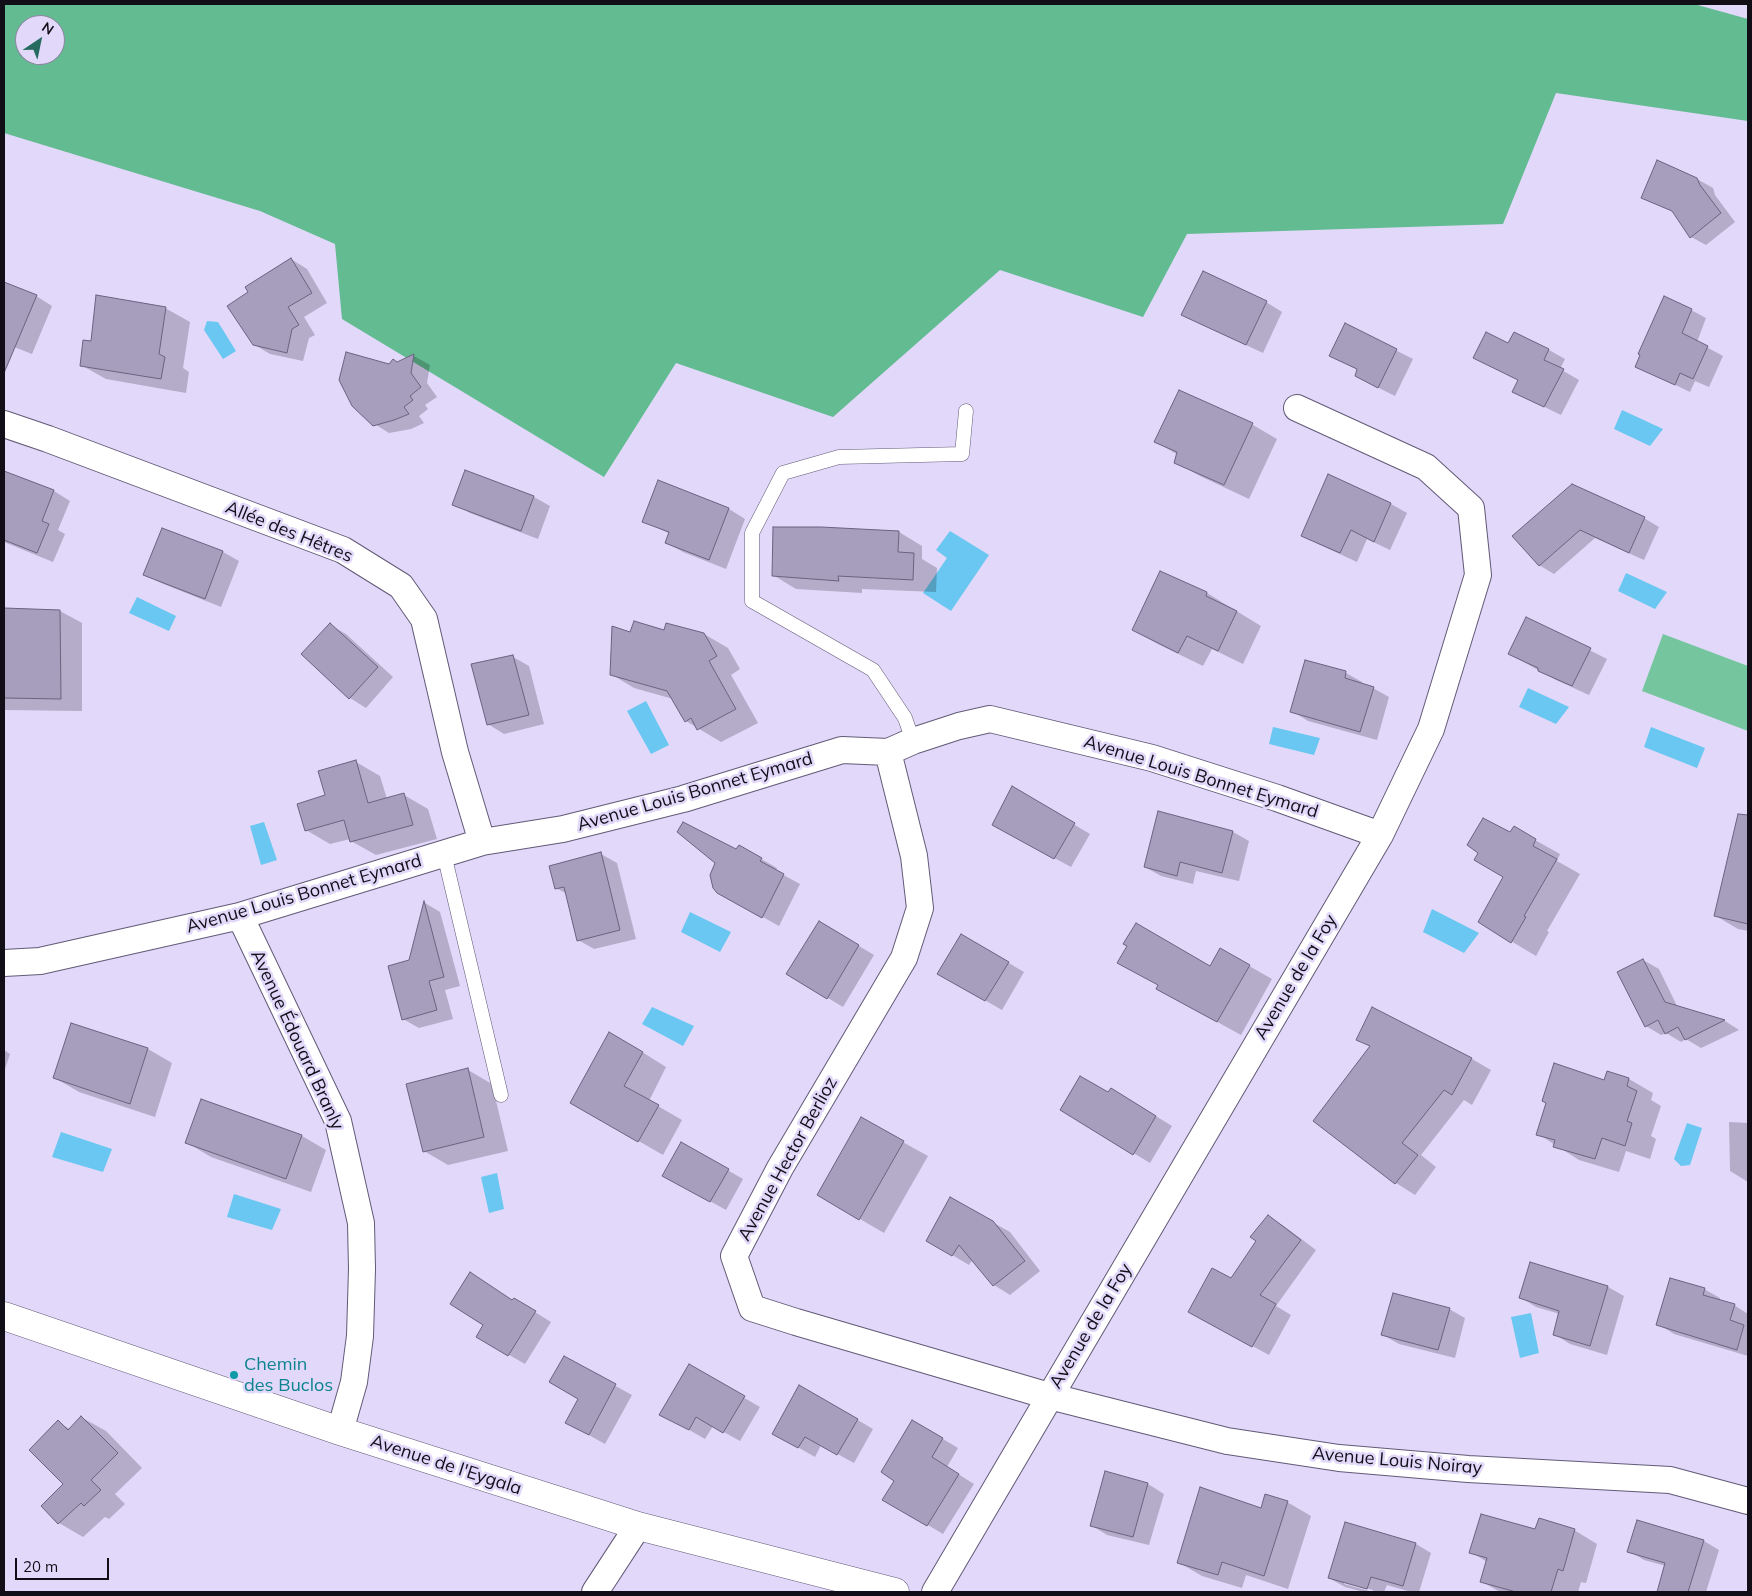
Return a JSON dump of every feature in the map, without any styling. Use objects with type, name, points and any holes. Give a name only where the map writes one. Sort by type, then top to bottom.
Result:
[{"type":"street","name":"Avenue de la Foy","points":[[935,1592],[1380,835],[1431,729],[1478,575],[1471,508],[1426,467],[1297,408]]},
{"type":"street","name":"Allée des Hêtres","points":[[4,424],[343,550],[400,586],[424,619],[455,752],[482,842]]},
{"type":"street","name":"Avenue Louis Bonnet Eymard","points":[[4,963],[40,961],[240,916],[482,842],[563,829],[684,799],[842,750],[888,752],[913,741],[960,726],[990,719],[1152,758],[1276,798],[1380,835]]},
{"type":"street","name":"Avenue Hector Berlioz","points":[[888,752],[914,856],[920,908],[904,958],[780,1168],[734,1256],[752,1308],[1049,1396]]},
{"type":"street","name":"Avenue Édouard Branly","points":[[240,916],[338,1121],[361,1222],[360,1336],[354,1382],[340,1431]]},
{"type":"street","name":"Avenue de l'Eygala","points":[[4,1316],[340,1431],[638,1526],[896,1592]]},
{"type":"street","name":"Avenue Louis Noiray","points":[[1049,1396],[1227,1441],[1330,1456],[1468,1469],[1670,1480],[1748,1501]]},
{"type":"street","points":[[594,1592],[638,1526]]},
{"type":"lane","points":[[913,741],[905,718],[873,670],[752,601],[752,533],[783,473],[838,457],[962,454],[966,411]]},
{"type":"lane","points":[[444,854],[501,1095]]},
{"type":"green space","points":[[4,4],[1694,4],[1748,19],[1748,121],[1556,93],[1503,224],[1187,234],[1143,317],[1000,270],[833,417],[676,363],[604,477],[342,319],[335,244],[260,211],[4,133]]},
{"type":"green space","points":[[1663,634],[1748,666],[1748,731],[1642,691]]},
{"type":"water","points":[[207,321],[218,322],[236,351],[223,359],[204,330]]},
{"type":"water","points":[[1622,410],[1663,429],[1650,446],[1614,429]]},
{"type":"water","points":[[950,531],[989,555],[951,611],[923,593],[947,558],[936,550]]},
{"type":"water","points":[[1626,573],[1667,592],[1655,609],[1618,591]]},
{"type":"water","points":[[137,597],[176,616],[169,631],[129,613]]},
{"type":"water","points":[[1528,688],[1569,707],[1556,724],[1519,707]]},
{"type":"water","points":[[646,701],[669,745],[651,754],[627,711]]},
{"type":"water","points":[[1273,727],[1320,738],[1314,755],[1269,744]]},
{"type":"water","points":[[1651,727],[1705,748],[1697,768],[1644,747]]},
{"type":"water","points":[[264,822],[277,860],[261,865],[250,826]]},
{"type":"water","points":[[1432,909],[1479,933],[1464,953],[1423,932]]},
{"type":"water","points":[[690,912],[731,932],[720,952],[681,932]]},
{"type":"water","points":[[652,1007],[694,1026],[683,1046],[642,1024]]},
{"type":"water","points":[[1687,1123],[1702,1128],[1690,1165],[1681,1166],[1674,1159]]},
{"type":"water","points":[[61,1132],[112,1149],[103,1172],[52,1157]]},
{"type":"water","points":[[497,1173],[504,1209],[489,1213],[481,1177]]},
{"type":"water","points":[[234,1194],[281,1209],[272,1230],[227,1217]]},
{"type":"water","points":[[1531,1313],[1539,1353],[1520,1358],[1511,1317]]},
{"type":"building","points":[[1657,160],[1697,178],[1721,213],[1690,238],[1672,211],[1641,198]]},
{"type":"building","points":[[291,258],[312,293],[288,307],[299,325],[292,329],[287,353],[253,345],[227,306],[248,292],[245,287]]},
{"type":"building","points":[[1203,271],[1267,301],[1246,345],[1181,315]]},
{"type":"building","points":[[4,282],[37,295],[4,373]]},
{"type":"building","points":[[96,295],[166,307],[159,354],[165,357],[161,379],[80,366],[83,340],[91,341]]},
{"type":"building","points":[[1664,296],[1692,309],[1682,333],[1708,346],[1693,379],[1680,373],[1675,385],[1635,367],[1640,355],[1638,354]]},
{"type":"building","points":[[1345,323],[1397,349],[1378,388],[1355,376],[1357,369],[1329,356]]},
{"type":"building","points":[[1486,332],[1508,343],[1514,332],[1549,349],[1544,360],[1564,369],[1544,407],[1512,392],[1518,380],[1473,358]]},
{"type":"building","points":[[346,352],[389,364],[393,359],[397,362],[414,354],[411,373],[421,387],[410,396],[413,400],[404,407],[409,414],[373,426],[352,406],[339,380]]},
{"type":"building","points":[[1179,390],[1253,423],[1224,485],[1174,463],[1177,452],[1154,442]]},
{"type":"building","points":[[465,470],[534,496],[521,531],[452,505]]},
{"type":"building","points":[[4,471],[54,490],[42,521],[49,524],[37,553],[4,540]]},
{"type":"building","points":[[1328,474],[1391,503],[1374,542],[1351,530],[1340,553],[1301,536]]},
{"type":"building","points":[[658,480],[729,508],[709,560],[665,543],[669,532],[642,522]]},
{"type":"building","points":[[1572,484],[1645,517],[1629,553],[1580,530],[1539,566],[1512,536]]},
{"type":"building","points":[[773,527],[821,527],[899,531],[898,552],[914,553],[913,580],[838,576],[839,581],[772,576]]},
{"type":"building","points":[[162,528],[223,551],[205,599],[143,575]]},
{"type":"building","points":[[1160,571],[1207,592],[1206,596],[1237,611],[1218,651],[1187,636],[1178,653],[1132,630]]},
{"type":"building","points":[[4,608],[60,610],[61,699],[4,698]]},
{"type":"building","points":[[1526,617],[1591,648],[1572,686],[1538,671],[1538,668],[1508,654]]},
{"type":"building","points":[[634,621],[664,630],[666,623],[704,633],[717,656],[709,661],[736,709],[697,730],[691,718],[685,722],[667,691],[610,675],[612,626],[630,632]]},
{"type":"building","points":[[330,623],[378,667],[349,699],[301,654]]},
{"type":"building","points":[[513,655],[529,715],[487,725],[471,664]]},
{"type":"building","points":[[1305,660],[1346,671],[1345,678],[1374,687],[1360,732],[1290,712]]},
{"type":"building","points":[[356,760],[368,803],[404,793],[413,825],[350,842],[344,820],[305,831],[297,804],[325,795],[318,771]]},
{"type":"building","points":[[1012,786],[1075,823],[1054,859],[992,825]]},
{"type":"building","points":[[1158,811],[1233,831],[1222,873],[1180,862],[1177,876],[1144,867]]},
{"type":"building","points":[[1738,814],[1748,815],[1748,924],[1714,916]]},
{"type":"building","points":[[1483,818],[1510,832],[1514,826],[1536,839],[1533,846],[1557,859],[1524,916],[1526,917],[1511,943],[1478,922],[1503,877],[1474,860],[1478,853],[1467,845]]},
{"type":"building","points":[[683,822],[736,849],[739,845],[762,858],[760,861],[784,874],[762,918],[717,893],[713,888],[710,875],[715,863],[677,832]]},
{"type":"building","points":[[601,852],[620,930],[577,941],[564,887],[555,889],[549,866]]},
{"type":"building","points":[[424,901],[444,977],[429,981],[437,1010],[402,1020],[388,966],[409,960]]},
{"type":"building","points":[[819,921],[859,945],[827,999],[786,974]]},
{"type":"building","points":[[1136,923],[1210,966],[1220,948],[1250,965],[1217,1022],[1156,989],[1158,985],[1117,963],[1127,946],[1123,944]]},
{"type":"building","points":[[961,934],[1009,962],[985,1001],[937,974]]},
{"type":"building","points":[[1643,959],[1665,1002],[1725,1020],[1685,1040],[1678,1027],[1665,1034],[1658,1020],[1645,1027],[1617,972]]},
{"type":"building","points":[[1372,1007],[1472,1058],[1452,1095],[1444,1090],[1402,1143],[1418,1155],[1395,1184],[1313,1121],[1370,1046],[1356,1040]]},
{"type":"building","points":[[71,1023],[148,1048],[130,1104],[53,1078]]},
{"type":"building","points":[[609,1032],[643,1052],[624,1086],[659,1105],[638,1142],[570,1103]]},
{"type":"building","points":[[1554,1063],[1604,1080],[1607,1071],[1629,1078],[1627,1086],[1637,1091],[1627,1121],[1632,1123],[1625,1146],[1602,1138],[1595,1159],[1553,1147],[1555,1140],[1536,1135],[1546,1103],[1542,1101]]},
{"type":"building","points":[[468,1068],[484,1137],[423,1152],[406,1084]]},
{"type":"building","points":[[1080,1076],[1108,1092],[1111,1088],[1156,1116],[1133,1155],[1060,1110]]},
{"type":"building","points":[[201,1099],[302,1135],[286,1179],[185,1143]]},
{"type":"building","points":[[861,1117],[904,1141],[859,1220],[817,1195]]},
{"type":"building","points":[[681,1142],[729,1169],[710,1202],[662,1176]]},
{"type":"building","points":[[950,1197],[993,1221],[1025,1261],[993,1286],[959,1245],[952,1256],[926,1241]]},
{"type":"building","points":[[1268,1215],[1301,1240],[1260,1295],[1276,1304],[1252,1347],[1188,1312],[1212,1268],[1231,1278],[1256,1241],[1250,1237]]},
{"type":"building","points":[[1530,1262],[1608,1286],[1590,1346],[1553,1335],[1559,1311],[1519,1298]]},
{"type":"building","points":[[470,1272],[512,1300],[514,1298],[536,1311],[508,1356],[476,1337],[483,1325],[450,1304]]},
{"type":"building","points":[[1670,1278],[1705,1288],[1703,1295],[1735,1304],[1730,1320],[1744,1325],[1737,1350],[1656,1325]]},
{"type":"building","points":[[1393,1293],[1450,1308],[1438,1350],[1381,1335]]},
{"type":"building","points":[[564,1356],[616,1384],[589,1435],[565,1423],[578,1399],[549,1382]]},
{"type":"building","points":[[689,1364],[745,1396],[723,1433],[696,1417],[689,1430],[659,1415]]},
{"type":"building","points":[[799,1385],[858,1419],[837,1455],[805,1437],[798,1448],[772,1434]]},
{"type":"building","points":[[81,1416],[118,1453],[91,1480],[101,1490],[84,1506],[81,1503],[58,1524],[41,1506],[63,1484],[29,1450],[58,1420],[68,1430]]},
{"type":"building","points":[[912,1420],[943,1438],[932,1457],[959,1474],[927,1526],[882,1500],[894,1481],[881,1472]]},
{"type":"building","points":[[1105,1471],[1148,1483],[1133,1537],[1090,1526]]},
{"type":"building","points":[[1200,1487],[1261,1508],[1265,1494],[1288,1501],[1264,1576],[1222,1562],[1218,1575],[1177,1563]]},
{"type":"building","points":[[1481,1514],[1535,1529],[1539,1518],[1575,1529],[1563,1571],[1558,1569],[1551,1592],[1516,1592],[1480,1582],[1487,1558],[1469,1553]]},
{"type":"building","points":[[1637,1520],[1704,1540],[1688,1592],[1657,1592],[1665,1563],[1627,1552]]},
{"type":"building","points":[[1345,1522],[1416,1543],[1403,1586],[1371,1577],[1367,1589],[1328,1578]]},
{"type":"place","name":"Chemin des Buclos","points":[[234,1375]]}]
